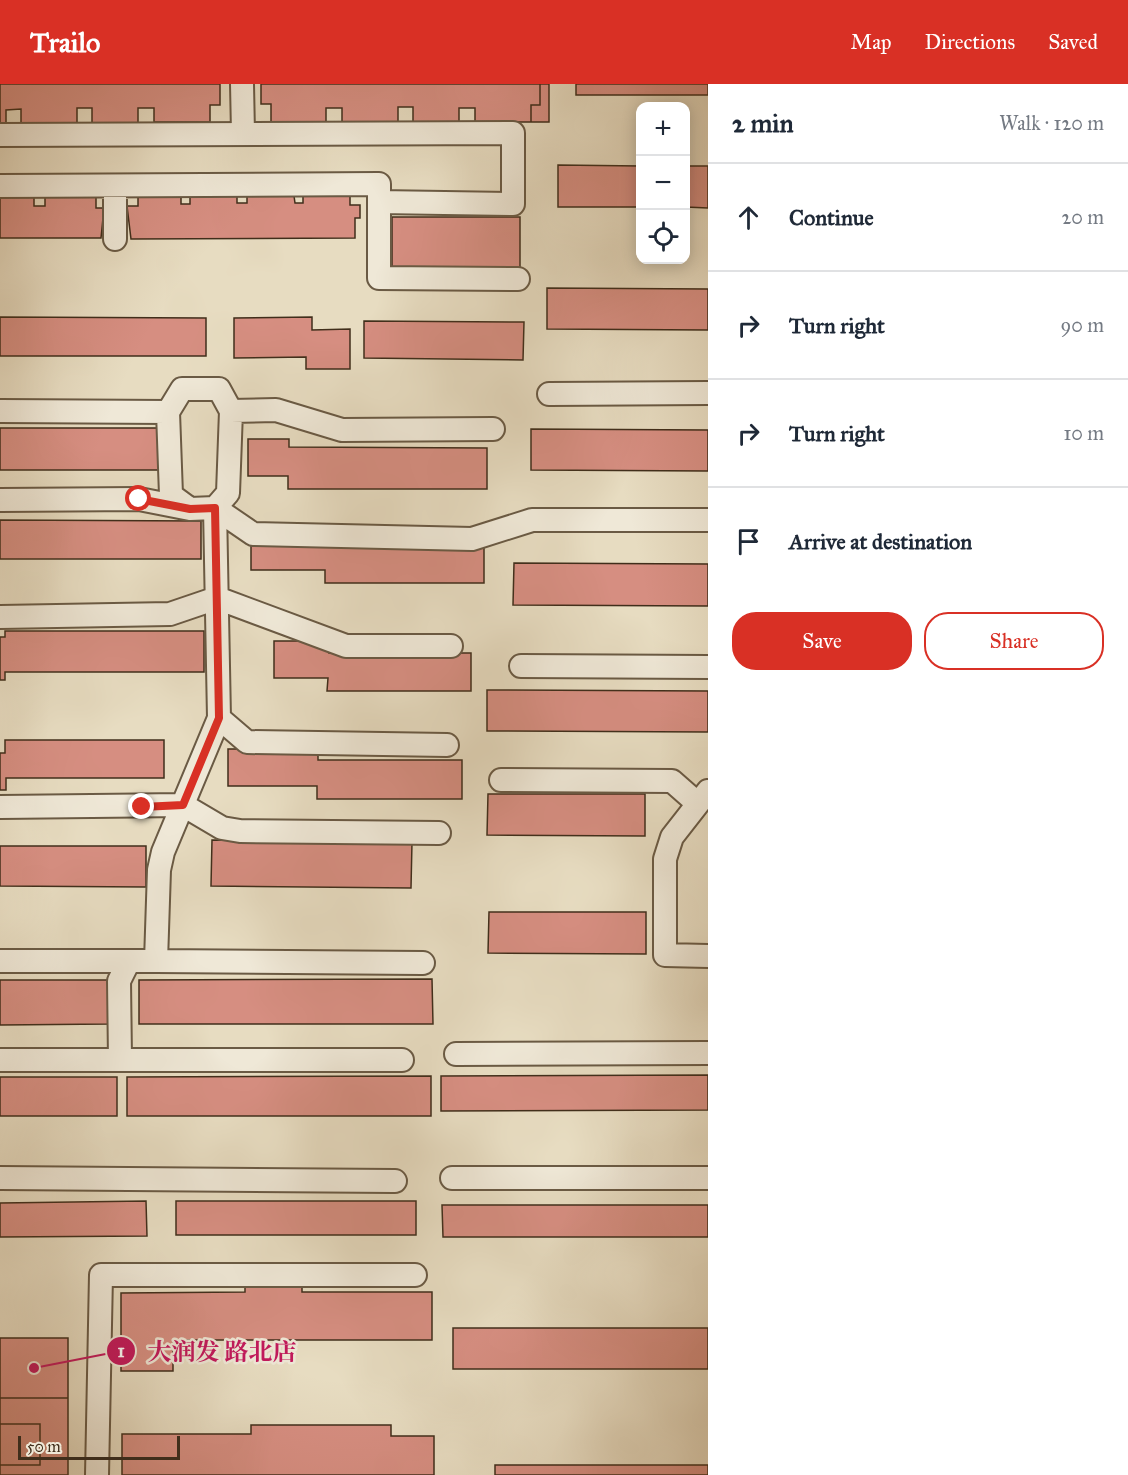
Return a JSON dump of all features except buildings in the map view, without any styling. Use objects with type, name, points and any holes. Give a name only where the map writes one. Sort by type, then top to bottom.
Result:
[{"type":"street","points":[[242,84],[243,133]]},
{"type":"street","points":[[0,135],[513,133],[513,204],[379,202]]},
{"type":"street","points":[[0,186],[379,184],[379,278],[518,279]]},
{"type":"street","points":[[115,186],[115,239]]},
{"type":"street","points":[[156,961],[159,870],[163,852],[219,718],[215,508],[228,494],[231,411],[219,390],[182,390],[168,412],[171,495],[190,509]]},
{"type":"street","points":[[549,394],[708,393]]},
{"type":"street","points":[[231,411],[276,410],[342,430],[493,429]]},
{"type":"street","points":[[0,411],[168,412]]},
{"type":"street","points":[[0,500],[139,499],[190,509],[215,508],[253,534],[472,539],[532,520],[708,520]]},
{"type":"street","points":[[0,617],[170,614],[218,598],[346,646],[451,646]]},
{"type":"street","points":[[521,666],[708,668]]},
{"type":"street","points":[[219,718],[247,742],[447,745]]},
{"type":"street","points":[[501,780],[672,781],[703,797],[672,837],[665,859],[665,955],[708,956]]},
{"type":"street","points":[[0,807],[183,805],[222,828],[240,831],[439,834]]},
{"type":"street","points":[[0,961],[423,963]]},
{"type":"street","points":[[120,1059],[119,981],[129,961]]},
{"type":"street","points":[[456,1054],[708,1053]]},
{"type":"street","points":[[0,1060],[402,1060]]},
{"type":"street","points":[[0,1178],[395,1181]]},
{"type":"street","points":[[452,1178],[708,1178]]},
{"type":"street","points":[[97,1475],[101,1275],[415,1275]]},
{"type":"place","name":"大润发 路北店","points":[[34,1368]]},
{"type":"route","points":[[139,499],[190,509],[215,508],[218,598],[219,718],[183,805],[142,807]]}]
